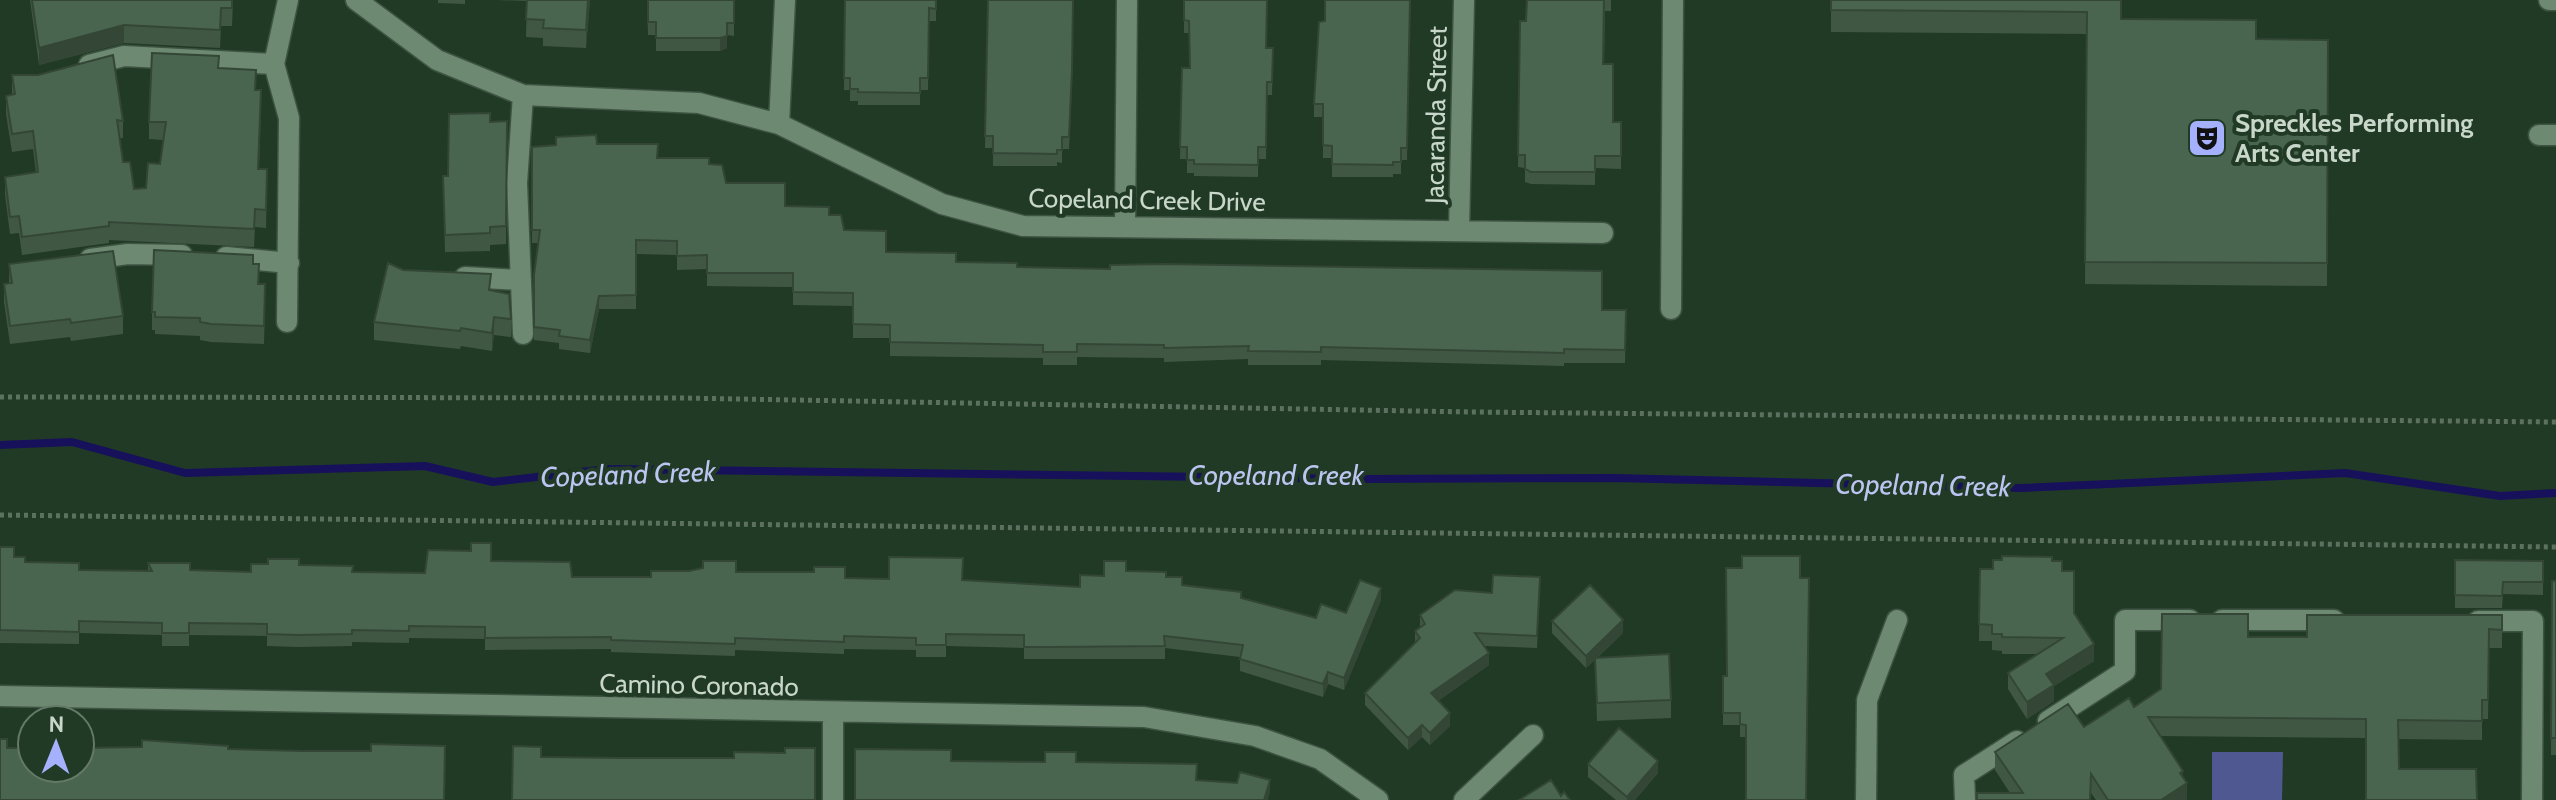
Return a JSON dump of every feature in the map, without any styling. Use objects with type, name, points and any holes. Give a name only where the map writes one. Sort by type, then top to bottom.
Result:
[{"type":"street","points":[[287,322],[289,118],[274,64],[288,0]]},
{"type":"street","name":"Copeland Creek Drive","points":[[356,0],[437,60],[523,95],[699,103],[779,124],[942,204],[1023,226],[1603,233]]},
{"type":"street","points":[[779,124],[785,0]]},
{"type":"street","points":[[1125,226],[1127,0]]},
{"type":"street","name":"Jacaranda Street","points":[[1459,231],[1464,0]]},
{"type":"street","points":[[1671,309],[1673,0]]},
{"type":"street","points":[[2549,0],[2556,0]]},
{"type":"street","points":[[65,72],[124,56],[274,64]]},
{"type":"street","points":[[523,95],[517,183],[523,334]]},
{"type":"street","points":[[71,261],[128,254],[208,256],[289,263]]},
{"type":"street","points":[[448,276],[521,280]]},
{"type":"street","points":[[1866,800],[1867,700],[1897,620]]},
{"type":"street","points":[[1965,800],[1964,775],[2125,671],[2125,620],[2360,620]]},
{"type":"street","points":[[2455,621],[2533,621],[2532,800]]},
{"type":"street","name":"Camino Coronado","points":[[0,696],[1144,717],[1255,736],[1320,759],[1378,800]]},
{"type":"street","points":[[833,713],[833,800]]},
{"type":"street","points":[[1464,800],[1533,735]]},
{"type":"path","points":[[0,397],[682,398],[1487,412],[2556,422]]},
{"type":"path","points":[[0,515],[2556,547]]},
{"type":"shaded area","points":[[2212,752],[2283,752],[2282,800],[2212,800]]},
{"type":"building","points":[[32,0],[232,0],[232,8],[221,8],[220,30],[124,25],[39,48]]},
{"type":"building","points":[[527,0],[588,0],[586,30],[543,28],[544,20],[526,19]]},
{"type":"building","points":[[648,0],[734,0],[734,23],[727,23],[727,36],[720,38],[656,38],[656,22],[648,22]]},
{"type":"building","points":[[845,0],[936,0],[936,9],[929,8],[928,78],[920,78],[920,93],[858,92],[858,89],[850,89],[850,78],[844,78]]},
{"type":"building","points":[[988,0],[1073,0],[1069,137],[1062,137],[1062,150],[1057,150],[1057,154],[993,153],[993,136],[985,136]]},
{"type":"building","points":[[1184,0],[1267,0],[1266,48],[1273,48],[1272,82],[1267,82],[1266,147],[1258,147],[1258,165],[1194,164],[1194,160],[1187,160],[1187,147],[1180,147],[1182,68],[1190,68],[1189,21],[1184,20]]},
{"type":"building","points":[[1325,0],[1410,0],[1407,148],[1401,148],[1401,162],[1393,162],[1393,165],[1332,164],[1332,146],[1323,145],[1323,104],[1314,104],[1319,22],[1325,21]]},
{"type":"building","points":[[1527,0],[1604,0],[1603,64],[1613,64],[1613,122],[1621,122],[1621,156],[1595,156],[1595,172],[1531,172],[1525,169],[1525,155],[1518,155],[1520,21],[1526,21]]},
{"type":"building","name":"Spreckles Performing Arts Center","points":[[1831,0],[2121,0],[2121,19],[2256,20],[2256,39],[2328,40],[2327,263],[2085,262],[2087,12],[1831,10]]},
{"type":"building","points":[[152,53],[219,56],[218,68],[256,70],[255,90],[261,90],[258,169],[267,169],[266,210],[255,209],[254,229],[109,222],[109,226],[22,237],[19,216],[10,217],[5,177],[38,172],[33,131],[12,134],[6,96],[15,94],[12,75],[38,75],[113,55],[123,121],[117,120],[123,162],[130,162],[134,189],[146,188],[148,163],[160,164],[166,122],[149,122]]},
{"type":"building","points":[[490,113],[490,122],[507,121],[506,226],[490,227],[490,233],[445,235],[443,176],[448,176],[449,114]]},
{"type":"building","points":[[596,135],[597,144],[658,144],[657,158],[709,158],[709,164],[722,165],[726,183],[785,183],[785,206],[829,207],[829,215],[841,215],[844,230],[886,231],[886,252],[956,253],[956,262],[1110,269],[1110,265],[1164,264],[1602,271],[1602,310],[1626,310],[1625,350],[1564,349],[1564,353],[1321,347],[1321,352],[1248,351],[1249,346],[1164,348],[1164,345],[1077,344],[1077,352],[1043,352],[1043,345],[890,342],[890,325],[853,324],[853,293],[793,292],[793,273],[707,273],[707,255],[677,256],[677,241],[636,240],[636,295],[599,296],[590,340],[559,336],[560,330],[534,327],[534,275],[540,230],[532,230],[532,147],[556,145],[556,137]]},
{"type":"building","points":[[154,250],[253,255],[253,264],[259,264],[258,284],[265,284],[264,326],[211,324],[200,322],[200,318],[155,317],[155,312],[152,312]]},
{"type":"building","points":[[113,251],[123,316],[10,326],[4,284],[12,283],[9,264]]},
{"type":"building","points":[[388,263],[403,270],[491,274],[489,290],[509,294],[511,319],[494,317],[492,333],[374,322]]},
{"type":"building","points":[[471,543],[491,543],[491,561],[570,562],[572,577],[651,577],[651,571],[703,568],[703,561],[736,561],[736,572],[814,572],[814,567],[845,567],[845,578],[889,579],[889,557],[963,558],[962,580],[1080,587],[1080,575],[1104,576],[1104,561],[1126,561],[1126,571],[1166,572],[1166,577],[1182,577],[1182,585],[1241,592],[1241,598],[1316,618],[1321,604],[1346,613],[1360,580],[1381,588],[1344,678],[1328,672],[1323,684],[1240,659],[1243,645],[1164,636],[1165,646],[1024,647],[1024,635],[946,634],[946,645],[916,645],[916,638],[844,636],[844,642],[735,638],[735,644],[611,640],[611,637],[485,638],[485,627],[409,626],[409,631],[352,630],[352,634],[298,635],[267,634],[267,624],[189,623],[189,633],[162,633],[162,623],[79,621],[79,632],[0,630],[0,547],[14,547],[14,557],[25,557],[25,562],[79,563],[79,570],[152,571],[148,563],[190,563],[190,570],[251,572],[251,564],[268,564],[268,559],[299,559],[299,565],[353,566],[352,572],[425,573],[428,550],[471,551]]},
{"type":"building","points":[[1742,556],[1800,556],[1800,578],[1809,578],[1806,800],[1746,800],[1746,725],[1740,724],[1740,713],[1723,713],[1723,676],[1727,676],[1726,568],[1742,568]]},
{"type":"building","points":[[2002,556],[2052,557],[2052,561],[2062,561],[2062,571],[2074,571],[2074,613],[2094,644],[2046,674],[2054,685],[2027,702],[2008,673],[2063,638],[2002,637],[2002,634],[1992,634],[1992,625],[1979,624],[1980,569],[1993,569],[1993,560],[2002,560]]},
{"type":"building","points":[[2455,560],[2543,561],[2543,582],[2503,582],[2502,596],[2455,595]]},
{"type":"building","points":[[1493,575],[1540,577],[1537,636],[1475,633],[1489,653],[1431,693],[1450,713],[1430,733],[1422,725],[1408,738],[1365,693],[1420,638],[1415,631],[1425,624],[1420,615],[1455,590],[1492,593]]},
{"type":"building","points":[[2552,581],[2556,581],[2556,738],[2551,738]]},
{"type":"building","points":[[1590,585],[1623,620],[1586,656],[1552,621]]},
{"type":"building","points":[[2162,614],[2248,614],[2248,637],[2307,637],[2307,615],[2502,615],[2502,630],[2489,629],[2488,700],[2482,700],[2482,721],[2398,720],[2399,769],[2476,769],[2477,800],[2366,800],[2366,719],[2148,717],[2183,771],[2180,773],[2187,783],[2161,800],[2108,800],[2091,774],[2090,800],[1977,800],[1977,793],[2023,793],[1995,752],[2068,704],[2084,727],[2129,698],[2134,707],[2161,689]]},
{"type":"building","points":[[1669,654],[1671,700],[1597,703],[1595,658]]},
{"type":"building","points":[[1619,728],[1658,761],[1627,797],[1588,764]]},
{"type":"building","points":[[0,739],[7,739],[7,748],[16,748],[16,784],[96,784],[96,748],[142,747],[142,740],[228,746],[228,749],[302,751],[371,751],[371,744],[445,746],[444,800],[0,800]]},
{"type":"building","points":[[513,746],[541,747],[541,757],[621,758],[734,758],[734,752],[785,753],[785,748],[815,748],[815,800],[512,800]]},
{"type":"building","points":[[855,749],[951,750],[951,761],[1045,762],[1045,752],[1076,752],[1076,762],[1197,764],[1196,780],[1237,783],[1240,772],[1270,780],[1264,800],[855,800]]},
{"type":"building","points":[[1551,780],[1561,796],[1564,792],[1570,800],[1519,800]]},
{"type":"waterway","name":"Copeland Creek","points":[[0,445],[72,442],[185,473],[425,466],[493,482],[607,469],[1361,479],[1615,478],[2022,488],[2345,473],[2500,496],[2556,493]]},
{"type":"place","name":"Spreckles Performing Arts Center","points":[[2207,138]]}]
